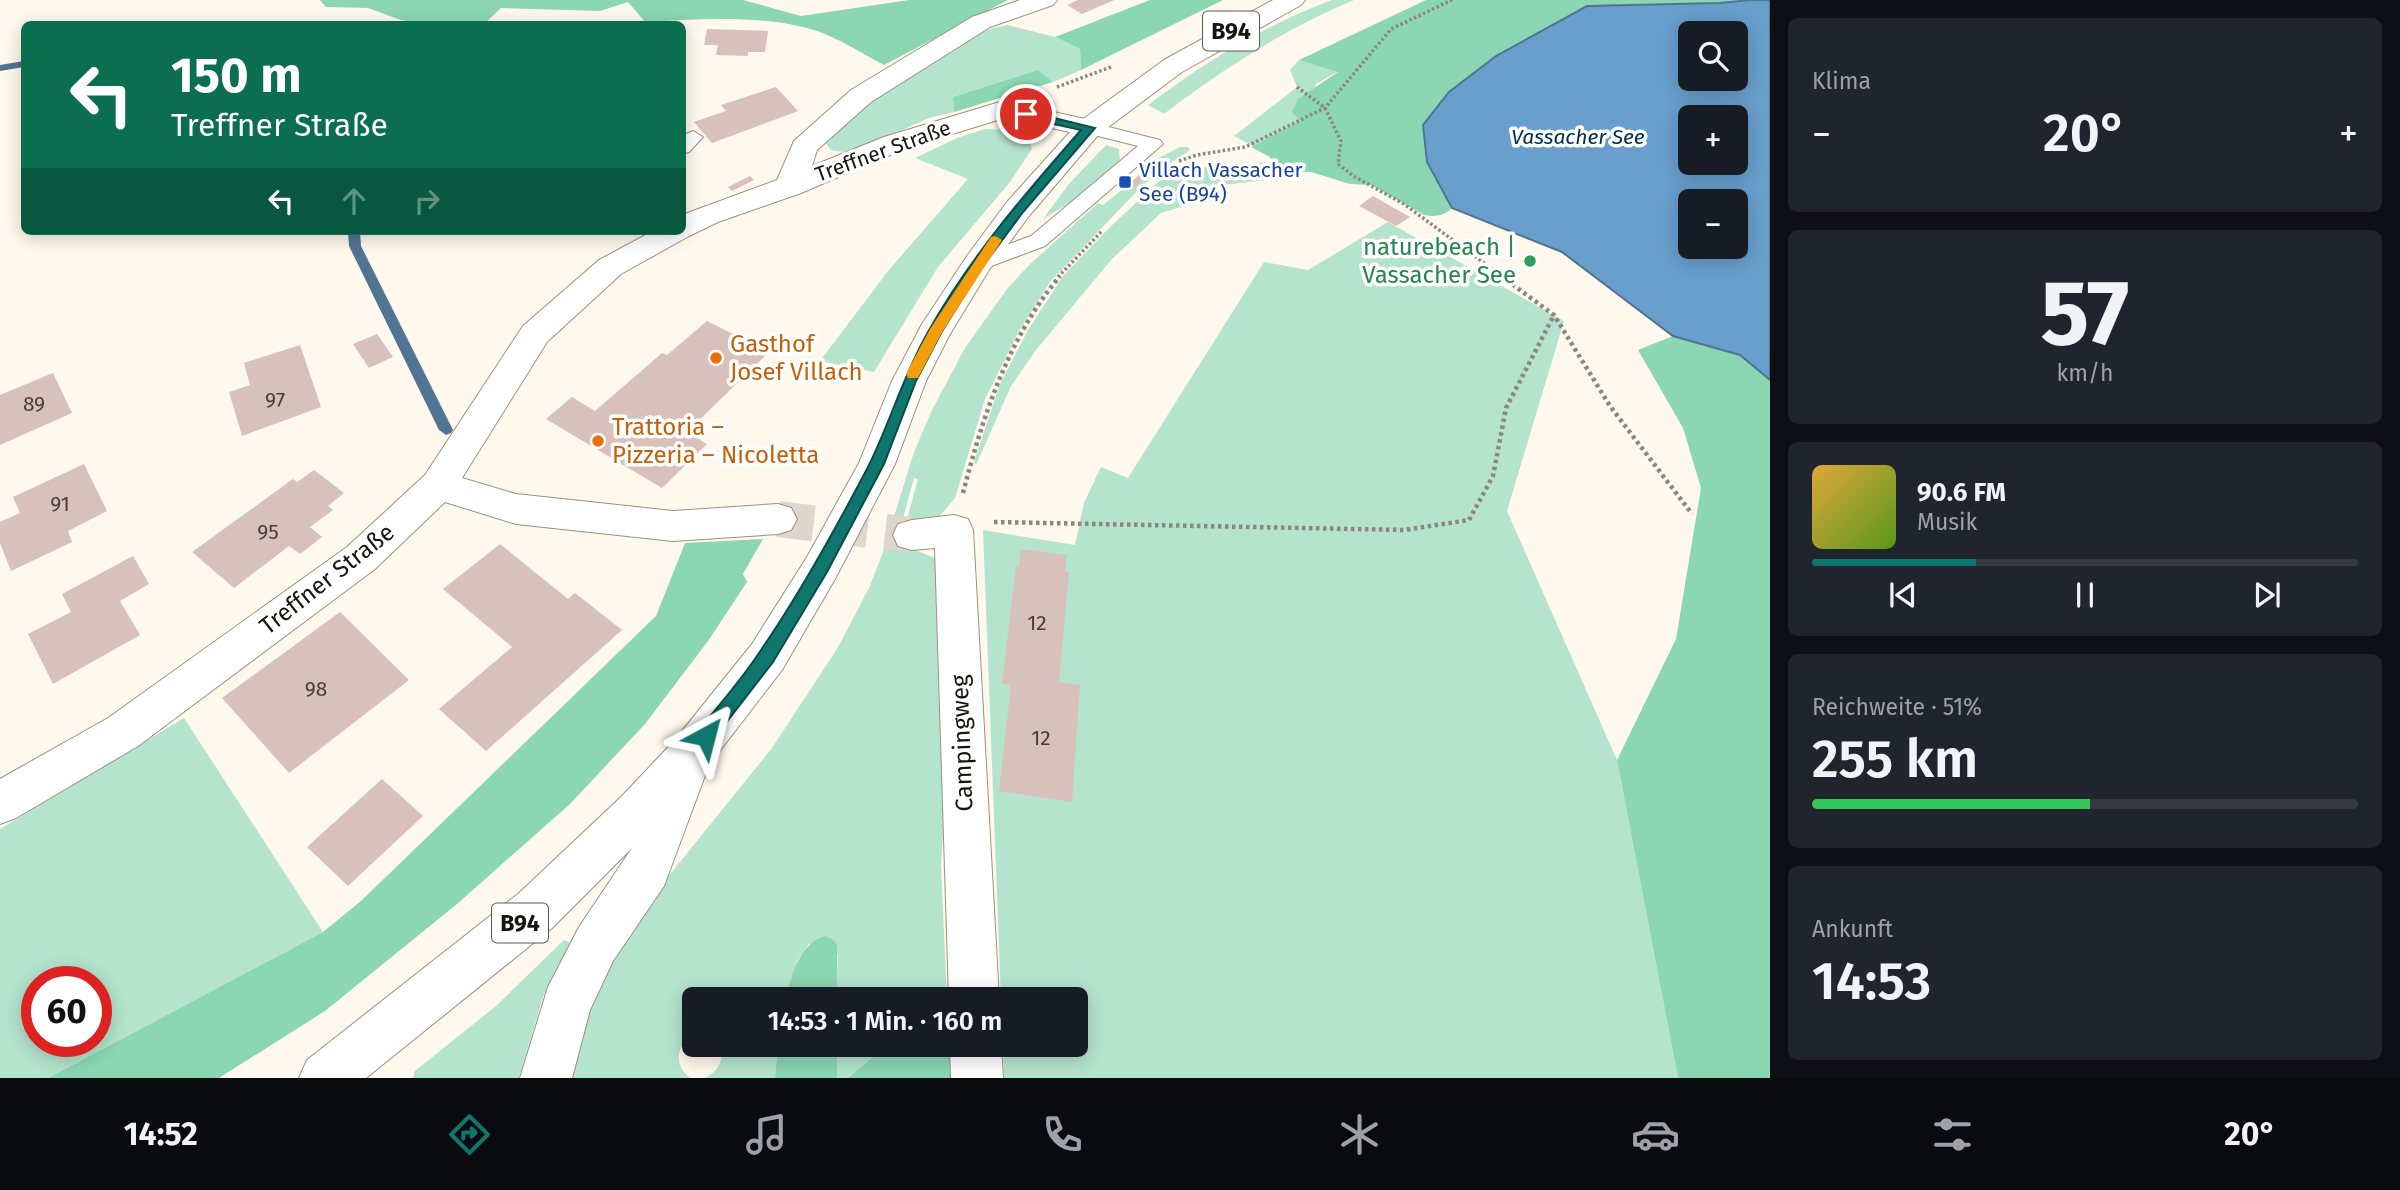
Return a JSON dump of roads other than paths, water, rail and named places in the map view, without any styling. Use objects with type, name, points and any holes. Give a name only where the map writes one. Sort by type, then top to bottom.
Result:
[{"type":"street","points":[[790,186],[804,147],[861,96],[981,22],[1044,0]]},
{"type":"street","name":"B94","points":[[331,1076],[536,911],[637,812],[690,755],[767,657],[821,568],[877,464],[934,332],[978,263],[1018,209],[1089,128],[1173,66],[1292,0]]},
{"type":"street","name":"Treffner Straße","points":[[686,225],[894,143],[1003,109],[1089,128]]},
{"type":"street","name":"Treffner Straße","points":[[0,803],[134,724],[361,558],[438,485],[535,334],[610,267],[666,235]]},
{"type":"street","points":[[438,485],[516,509],[673,526],[778,519]]},
{"type":"street","name":"Campingweg","points":[[912,536],[954,530],[973,987]]},
{"type":"street","name":"B94","points":[[547,1078],[566,1005],[596,944],[647,870],[690,755]]},
{"type":"street","points":[[976,1057],[977,1078]]},
{"type":"lane","points":[[978,263],[1038,241],[1153,144],[1089,128]]},
{"type":"water","name":"Vassacher See","points":[[1770,0],[1770,380],[1740,355],[1673,336],[1562,252],[1452,208],[1427,162],[1423,125],[1449,92],[1496,56],[1587,6]]},
{"type":"waterway","points":[[0,68],[21,64]]},
{"type":"waterway","points":[[354,235],[355,246],[446,430]]},
{"type":"tunnel","points":[[778,519],[912,535]]},
{"type":"place","name":"Villach Vassacher See (B94)","points":[[1125,182]]},
{"type":"place","name":"naturebeach | Vassacher See","points":[[1530,261]]},
{"type":"place","name":"Gasthof Josef Villach","points":[[716,358]]},
{"type":"place","name":"Trattoria – Pizzeria – Nicoletta","points":[[598,441]]}]
